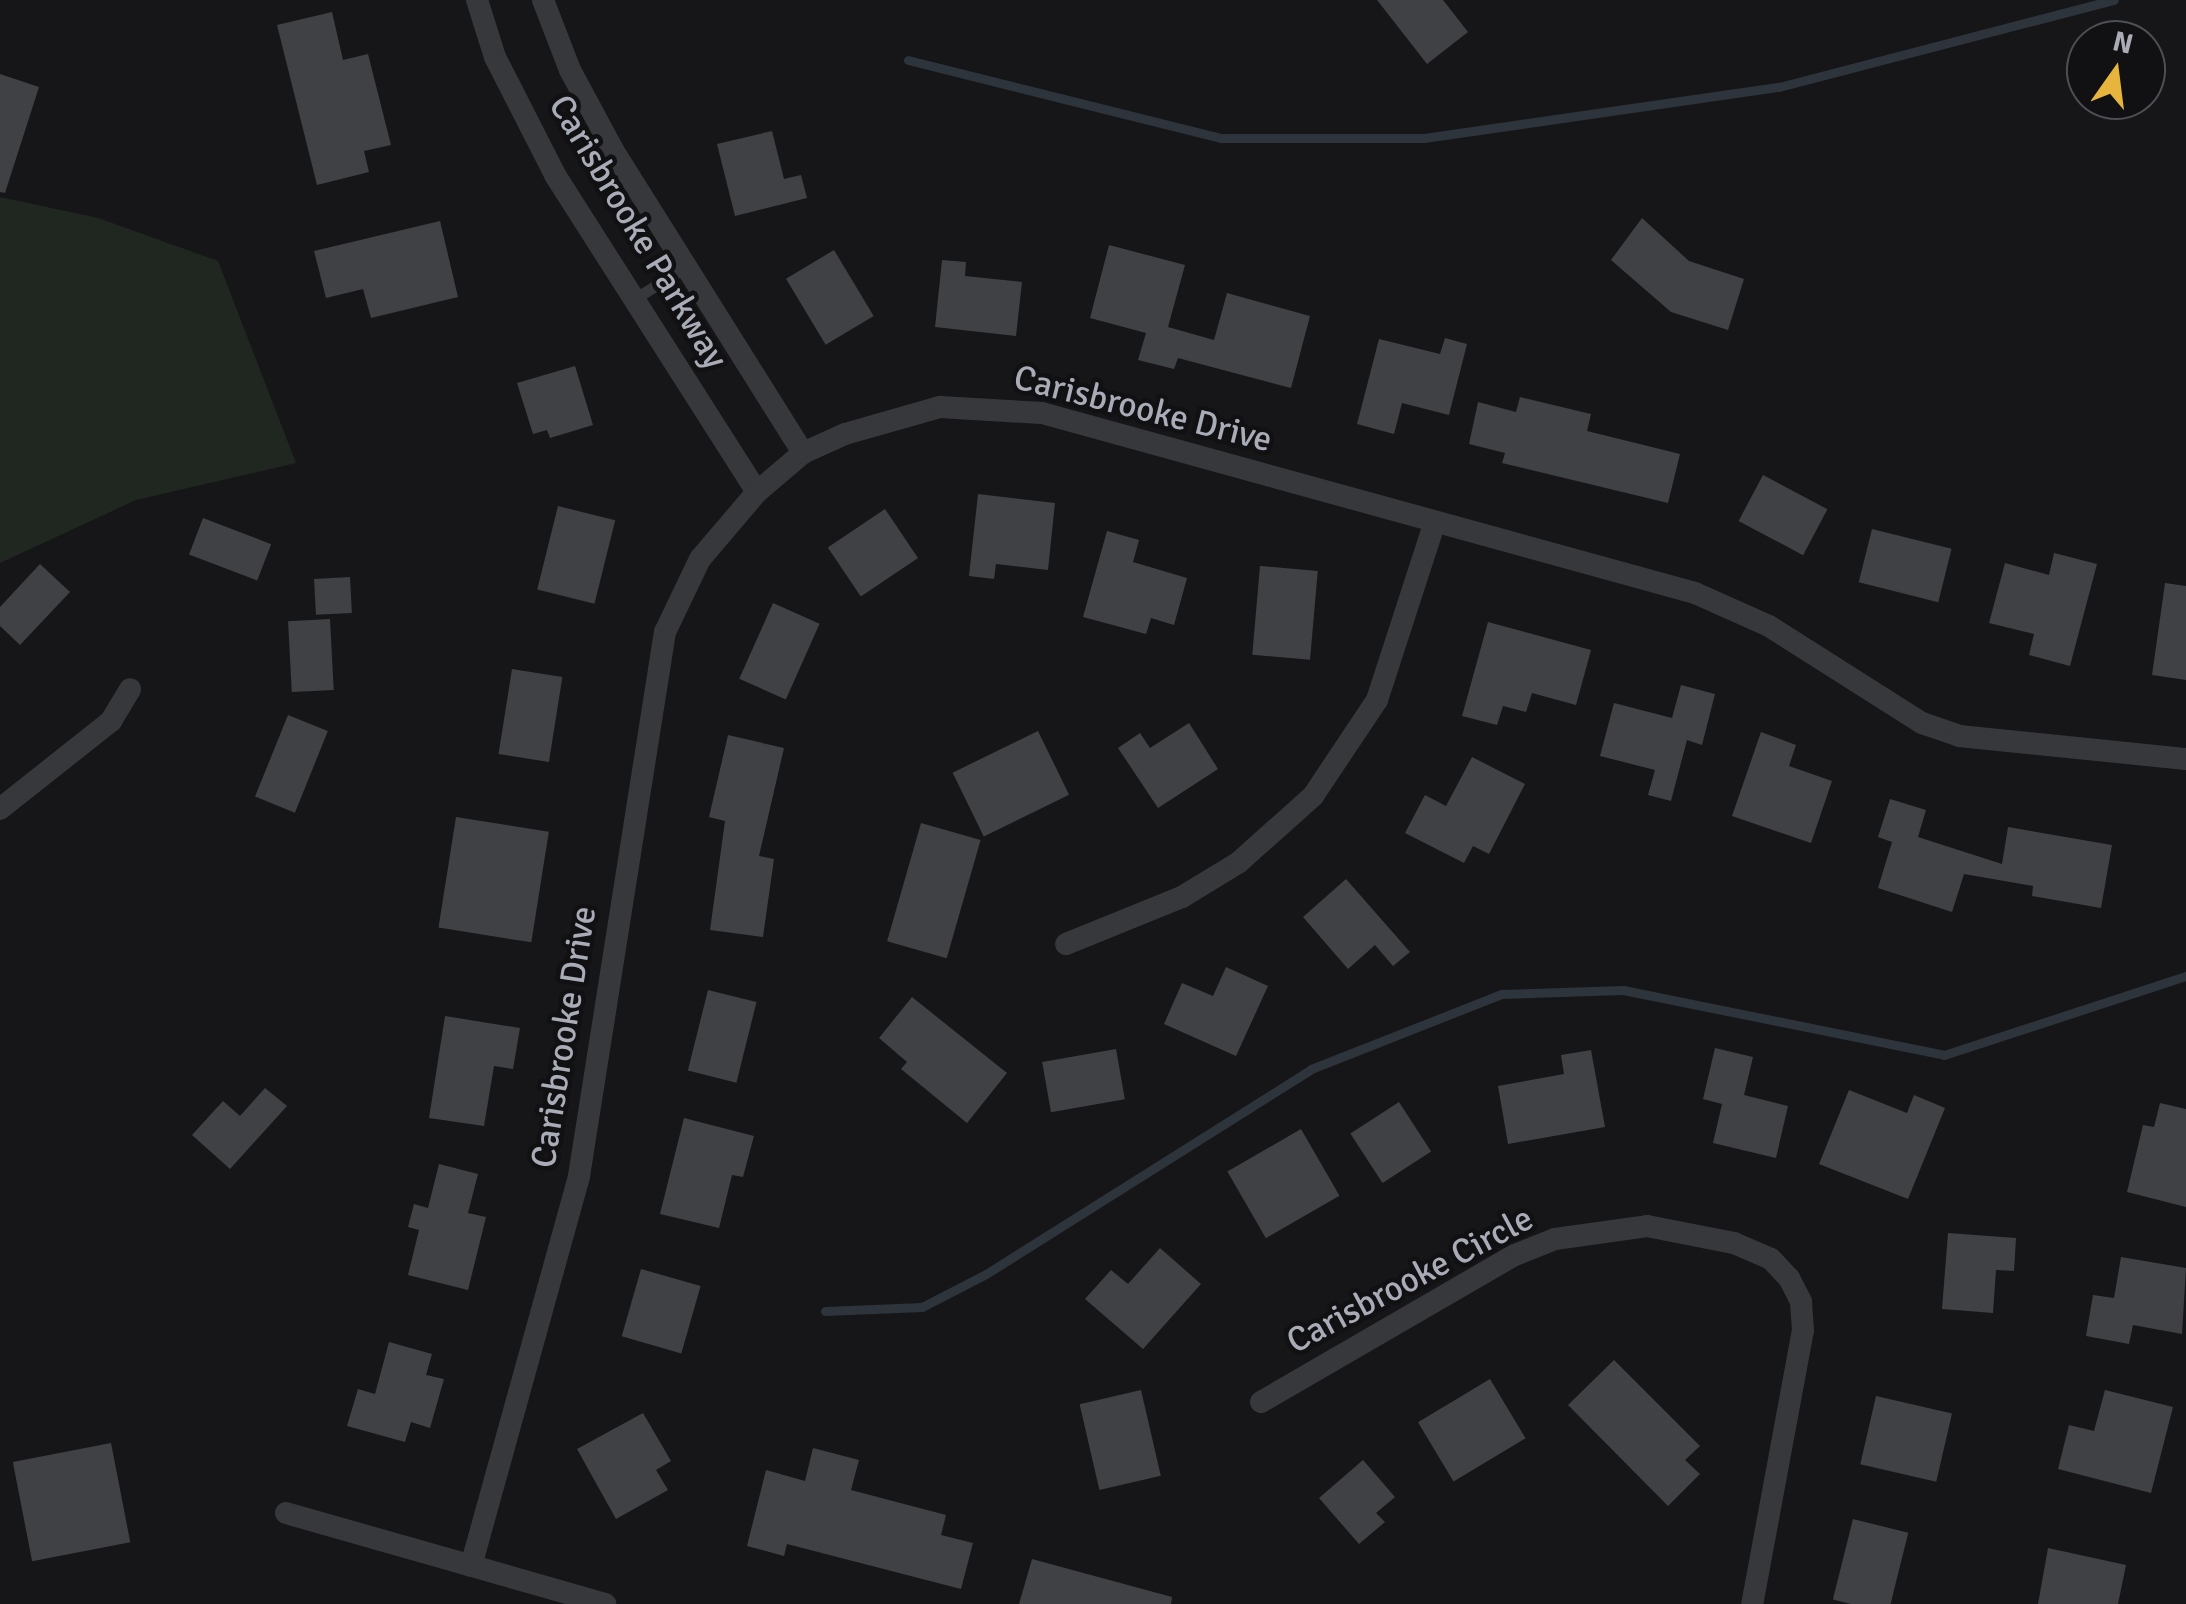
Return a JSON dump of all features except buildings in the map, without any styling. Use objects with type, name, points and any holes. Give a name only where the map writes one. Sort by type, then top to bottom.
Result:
[{"type":"street","name":"Carisbrooke Parkway","points":[[477,0],[495,57],[555,175],[758,492]]},
{"type":"street","name":"Carisbrooke Parkway","points":[[543,0],[570,70],[686,267],[803,454]]},
{"type":"street","name":"Carisbrooke Drive","points":[[471,1566],[579,1176],[654,672],[664,632],[700,559],[758,492],[803,454],[892,419],[940,407],[1042,413],[1736,609],[1922,723],[1959,736],[2186,759]]},
{"type":"street","points":[[1066,944],[1196,888],[1238,864],[1313,796],[1377,700],[1434,522]]},
{"type":"street","points":[[0,809],[111,721],[130,689]]},
{"type":"street","name":"Carisbrooke Circle","points":[[1262,1402],[1515,1254],[1555,1239],[1647,1226],[1734,1243],[1770,1259],[1789,1278],[1802,1302],[1803,1330],[1752,1604]]},
{"type":"street","points":[[286,1513],[605,1604]]},
{"type":"lane","points":[[634,298],[686,267]]},
{"type":"shaded area","points":[[0,197],[98,218],[218,261],[296,463],[136,500],[0,563]]},
{"type":"waterway","points":[[908,60],[1221,138],[1424,138],[1779,87],[2114,0]]},
{"type":"waterway","points":[[825,1311],[922,1307],[986,1274],[1311,1069],[1501,994],[1623,990],[1944,1055],[2186,976]]}]
